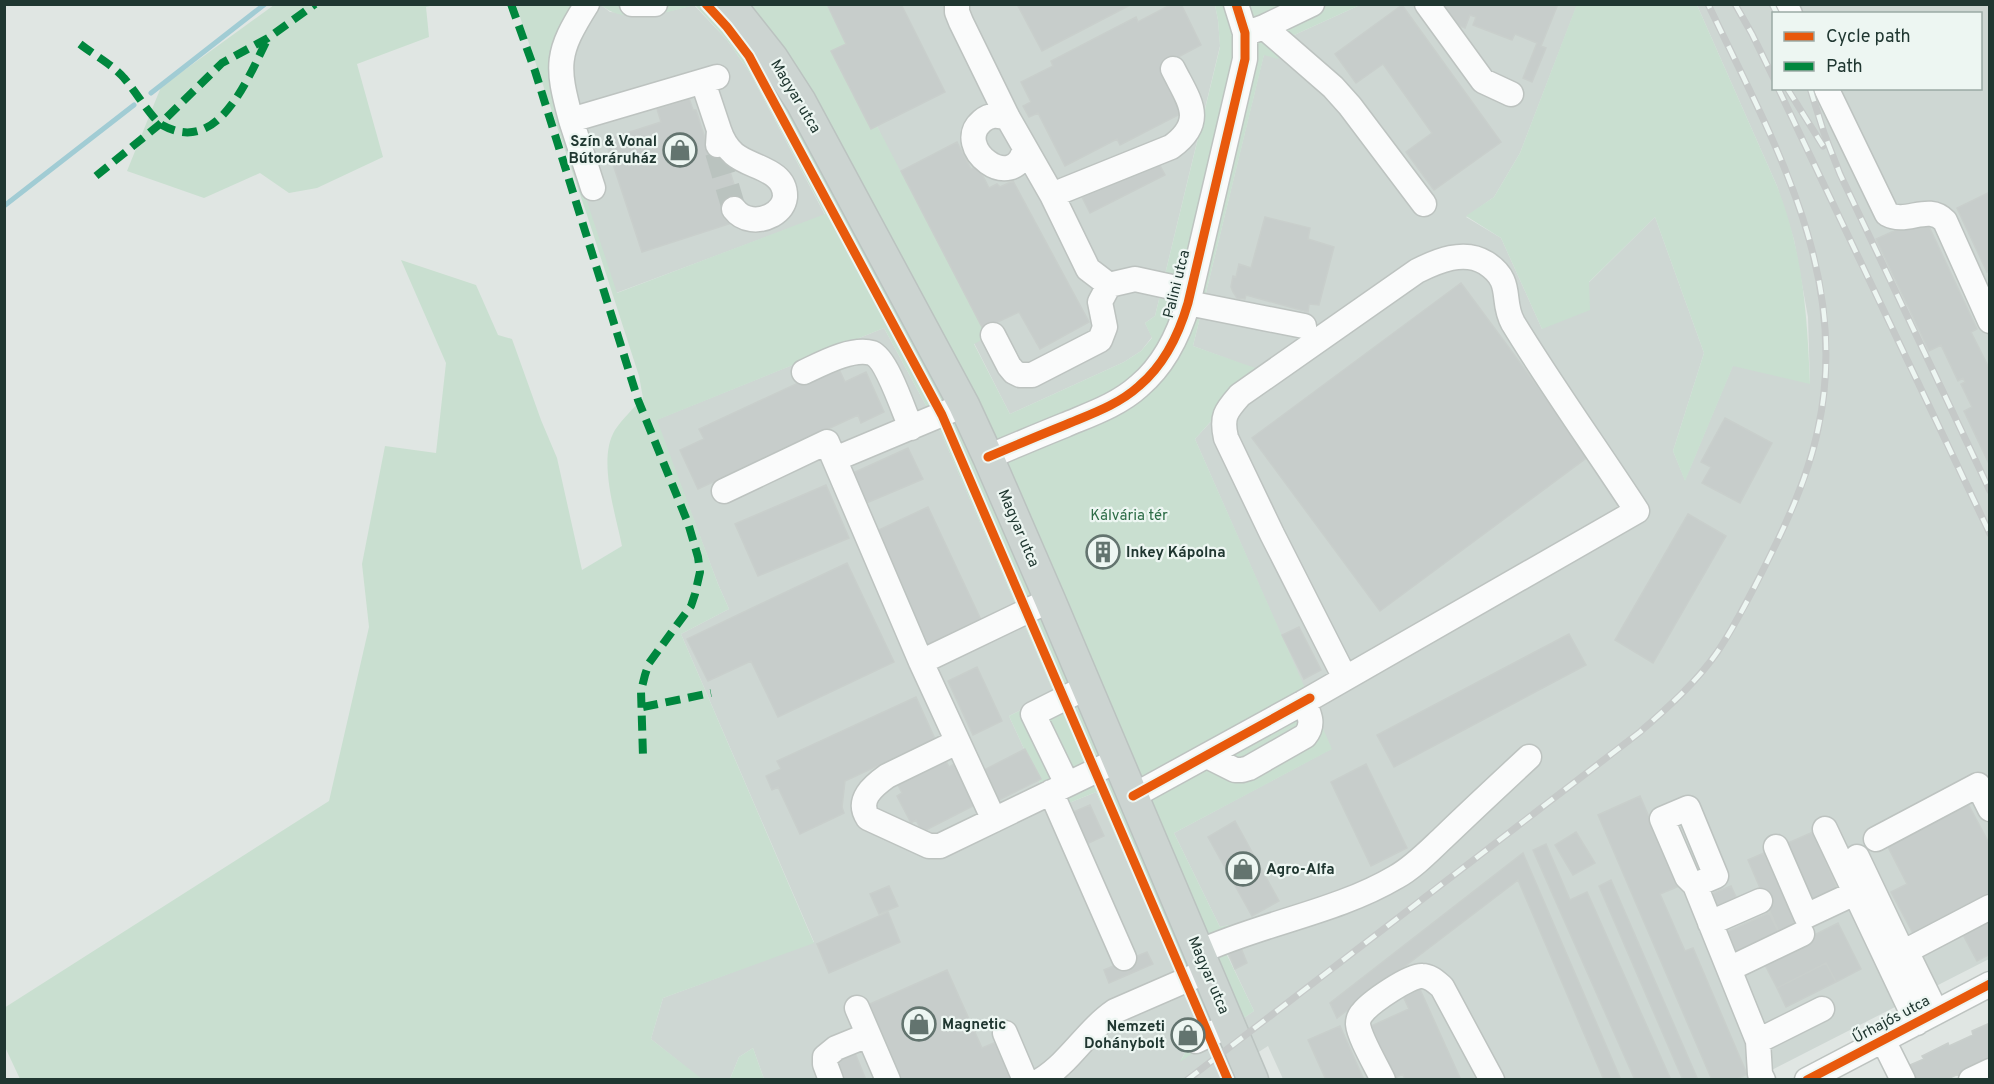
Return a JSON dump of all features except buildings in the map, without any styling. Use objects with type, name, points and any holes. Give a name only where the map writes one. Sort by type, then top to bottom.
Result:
[{"type":"main road","name":"Magyar utca","points":[[730,4],[772,57],[801,102],[964,405],[1050,600],[1252,1080]]},
{"type":"street","points":[[587,4],[569,32],[561,61],[562,85],[592,188]]},
{"type":"street","points":[[632,4],[655,4]]},
{"type":"street","points":[[957,4],[961,22],[1008,118],[1018,158],[1047,186],[1088,269],[1109,285]]},
{"type":"street","points":[[1246,20],[1312,4]]},
{"type":"street","points":[[1427,4],[1483,81],[1511,94]]},
{"type":"street","points":[[1246,20],[1333,87],[1424,204]]},
{"type":"street","name":"Palini utca","points":[[988,457],[1097,412],[1125,397],[1140,386],[1174,340],[1182,324],[1189,297],[1245,59],[1246,20]]},
{"type":"street","points":[[1047,186],[1171,147],[1186,134],[1193,111],[1173,69]]},
{"type":"street","points":[[572,120],[710,79],[718,141],[749,164],[777,177],[784,188],[783,205],[775,214],[768,217],[748,219],[741,216],[734,208]]},
{"type":"street","points":[[1827,90],[1887,214],[1901,218],[1929,212],[1940,215],[1945,221],[1989,321]]},
{"type":"street","points":[[1008,118],[999,115],[989,116],[978,125],[973,136],[985,162],[997,167],[1018,158]]},
{"type":"street","points":[[1133,796],[1346,678],[1637,511],[1512,320],[1504,281],[1500,274],[1483,261],[1458,256],[1444,259],[1417,271],[1240,395],[1224,417],[1223,426],[1226,438],[1346,678]]},
{"type":"street","points":[[993,335],[1014,372],[1026,376],[1041,372],[1100,340],[1105,327],[1100,302],[1109,285],[1135,279],[1189,297],[1304,326]]},
{"type":"street","points":[[804,372],[844,356],[869,352],[875,355],[886,369],[911,428]]},
{"type":"street","points":[[835,459],[964,405]]},
{"type":"street","points":[[724,491],[827,442],[921,662],[994,820]]},
{"type":"street","points":[[921,662],[1050,600]]},
{"type":"street","points":[[1087,687],[1033,714],[1124,958]]},
{"type":"street","points":[[957,742],[877,783],[864,800],[864,813],[874,822],[929,846],[940,846],[1118,760]]},
{"type":"street","points":[[1041,1080],[1055,1070],[1102,1020],[1203,962],[1231,938],[1360,895],[1398,876],[1529,757]]},
{"type":"street","points":[[1876,839],[1978,785],[1989,809]]},
{"type":"street","points":[[1825,829],[1916,1013]]},
{"type":"street","points":[[1776,847],[1806,916],[1855,893]]},
{"type":"street","points":[[1857,857],[1898,943],[1906,951],[1916,1013]]},
{"type":"street","points":[[1695,885],[1758,1041],[1762,1080]]},
{"type":"street","points":[[1710,923],[1760,901]]},
{"type":"street","points":[[1906,951],[1989,907]]},
{"type":"street","points":[[1729,969],[1802,934]]},
{"type":"street","points":[[1383,1080],[1361,1034],[1359,1018],[1370,1005],[1409,980],[1420,976],[1435,980],[1442,987],[1492,1080]]},
{"type":"street","name":"Űrhajós utca","points":[[1807,1080],[1883,1040],[1916,1013],[1989,984]]},
{"type":"street","points":[[857,1008],[888,1080]]},
{"type":"street","points":[[1758,1041],[1822,1009]]},
{"type":"street","points":[[1196,1041],[1230,1025]]},
{"type":"street","points":[[1005,1033],[1025,1080]]},
{"type":"street","points":[[831,1080],[824,1059],[826,1055],[836,1048],[868,1035]]},
{"type":"street","points":[[1883,1040],[1903,1080]]},
{"type":"shaded area","name":"Szín & Vonal Bútoráruház","points":[[571,5],[601,5],[610,12],[654,15],[694,5],[727,40],[750,73],[825,215],[616,293],[549,85],[551,55]]},
{"type":"shaded area","points":[[827,5],[1215,5],[1220,46],[1155,316],[1145,323],[1152,337],[1141,351],[1124,362],[1010,414],[974,343],[877,126],[871,129],[831,51],[846,43]]},
{"type":"shaded area","points":[[1360,5],[1577,5],[1520,153],[1494,197],[1466,217],[1501,238],[1542,329],[1655,217],[1704,353],[1673,451],[1685,480],[1733,365],[1810,383],[1808,317],[1794,240],[1777,186],[1697,5],[1989,5],[1989,959],[1754,1079],[1283,1079],[1268,1046],[1220,1077],[1221,1079],[764,1079],[753,1048],[739,1057],[730,1079],[702,1080],[651,1039],[663,998],[814,942],[681,634],[729,609],[656,420],[884,328],[942,435],[1054,693],[1009,716],[1052,810],[1096,792],[1199,1027],[1181,1060],[1254,1011],[1226,952],[1238,947],[1229,925],[1220,927],[1174,833],[1331,749],[1195,439],[1258,370],[1193,346],[1264,54],[1292,36]]},
{"type":"green space","points":[[1577,4],[1697,5],[1777,186],[1793,235],[1805,308],[1810,384],[1733,366],[1685,481],[1673,451],[1704,353],[1655,217],[1589,282],[1590,310],[1542,329],[1501,238],[1466,216],[1494,197],[1520,153]]},
{"type":"green space","points":[[274,5],[434,5],[426,7],[429,37],[357,64],[383,157],[317,188],[289,193],[260,173],[204,198],[127,171],[161,87]]},
{"type":"green space","name":"Kálvária tér","points":[[516,5],[571,5],[551,55],[549,85],[617,293],[825,214],[750,73],[727,40],[695,5],[827,5],[846,44],[832,52],[871,129],[877,126],[987,337],[974,344],[1010,414],[1124,362],[1141,351],[1152,338],[1145,323],[1155,316],[1220,47],[1215,5],[1360,5],[1292,36],[1278,59],[1264,55],[1193,346],[1258,369],[1195,439],[1332,749],[1174,833],[1220,927],[1229,925],[1238,947],[1226,953],[1254,1011],[1180,1062],[1199,1027],[1096,792],[1052,810],[1009,716],[1054,693],[942,435],[884,328],[657,420],[729,609],[681,634],[814,943],[663,998],[651,1039],[702,1079],[20,1079],[5,1047],[4,1008],[329,801],[369,627],[362,564],[385,446],[436,453],[446,363],[401,260],[476,285],[498,335],[512,339],[557,458],[582,570],[622,546],[612,503],[608,456],[615,430],[643,398],[639,376]]},
{"type":"green space","points":[[601,5],[695,5],[659,14],[634,16],[622,15]]},
{"type":"green space","points":[[753,1048],[764,1079],[730,1079],[739,1057]]},
{"type":"waterway","points":[[151,93],[265,4]]},
{"type":"waterway","points":[[4,206],[134,105]]},
{"type":"tunnel","points":[[717,152],[734,209]]},
{"type":"railway","points":[[1187,1080],[1661,714],[1691,684],[1718,651],[1777,541],[1804,478],[1818,429],[1826,372],[1824,316],[1815,262],[1800,209],[1780,157],[1708,4]]},
{"type":"railway","points":[[1735,4],[1772,75]]},
{"type":"railway","points":[[1772,4],[1776,12]]},
{"type":"railway","points":[[1779,90],[1990,534]]},
{"type":"railway","points":[[1788,90],[1823,146]]},
{"type":"railway","points":[[1811,90],[1840,174],[1990,491]]},
{"type":"marked path","points":[[96,176],[160,124],[222,63],[268,38],[315,4]]},
{"type":"marked path","points":[[511,4],[535,71],[638,400],[688,523],[698,557],[700,572],[691,606],[649,663],[645,675],[641,691],[643,756]]},
{"type":"marked path","points":[[80,44],[120,73],[158,122],[182,132],[200,130],[215,122],[229,108],[241,91],[268,38]]},
{"type":"marked path","points":[[643,707],[711,693]]},
{"type":"cycle path","points":[[706,4],[749,56],[942,415],[1228,1080]]},
{"type":"cycle path","points":[[988,457],[1122,399],[1148,378],[1170,348],[1188,303],[1245,59],[1245,33],[1236,4]]},
{"type":"cycle path","points":[[1133,796],[1310,698]]},
{"type":"cycle path","points":[[1807,1080],[1990,984]]},
{"type":"place","name":"Szín & Vonal Bútoráruház","points":[[680,150]]},
{"type":"place","name":"Inkey Kápolna","points":[[1103,552]]},
{"type":"place","name":"Agro-Alfa","points":[[1243,869]]},
{"type":"place","name":"Magnetic","points":[[919,1024]]},
{"type":"place","name":"Nemzeti Dohánybolt","points":[[1188,1035]]}]
